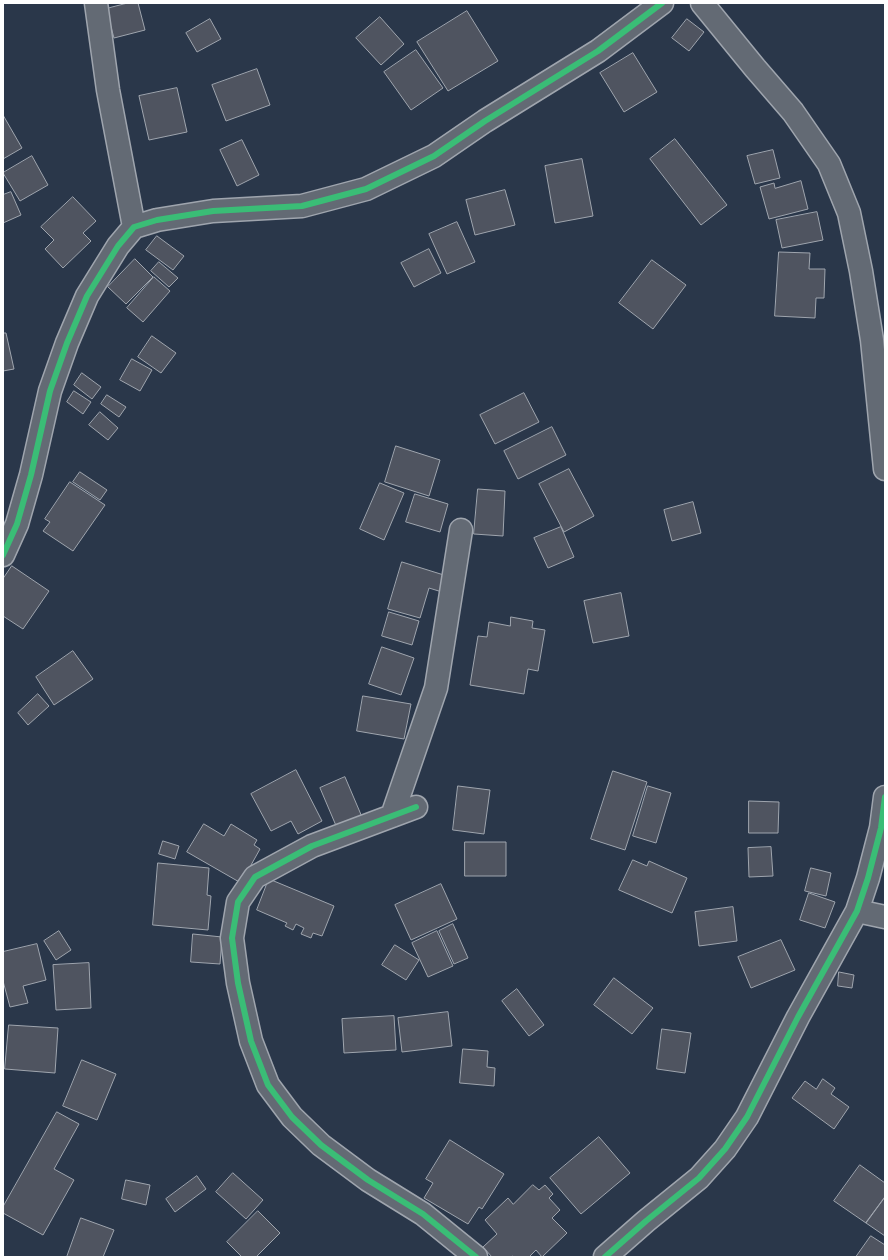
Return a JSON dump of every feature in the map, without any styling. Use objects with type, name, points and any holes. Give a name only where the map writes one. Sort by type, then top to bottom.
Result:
[{"type":"street","points":[[96,3],[108,90],[134,227]]},
{"type":"street","points":[[3,555],[17,524],[31,475],[50,391],[67,343],[87,296],[118,246],[134,227],[157,220],[214,211],[302,206],[366,189],[434,156],[484,121],[598,51],[662,3]]},
{"type":"street","points":[[702,3],[797,118],[828,164],[849,212],[861,271],[872,340],[885,469]]},
{"type":"street","points":[[392,816],[436,688],[461,530]]},
{"type":"street","points":[[605,1257],[699,1178],[725,1149],[747,1117],[798,1017],[856,911],[868,878],[881,828],[885,797]]},
{"type":"street","points":[[416,807],[312,846],[255,877],[238,902],[232,938],[238,983],[251,1041],[268,1085],[292,1117],[321,1146],[368,1180],[423,1214],[476,1257]]},
{"type":"street","points":[[856,911],[885,917]]},
{"type":"building","points":[[128,3],[138,3],[145,30],[114,38],[106,9]]},
{"type":"building","points":[[467,11],[498,61],[448,91],[417,42]]},
{"type":"building","points":[[380,17],[404,44],[381,65],[356,38]]},
{"type":"building","points":[[210,19],[221,39],[197,52],[186,33]]},
{"type":"building","points":[[687,19],[704,32],[689,51],[672,38]]},
{"type":"building","points":[[416,50],[443,88],[411,110],[384,72]]},
{"type":"building","points":[[633,53],[657,92],[624,112],[600,73]]},
{"type":"building","points":[[257,69],[270,105],[226,121],[212,85]]},
{"type":"building","points":[[177,88],[187,132],[149,140],[139,96]]},
{"type":"building","points":[[3,115],[22,148],[3,159]]},
{"type":"building","points":[[675,139],[727,205],[701,225],[650,159]]},
{"type":"building","points":[[242,140],[259,175],[237,186],[220,150]]},
{"type":"building","points":[[773,150],[780,178],[755,184],[747,156]]},
{"type":"building","points":[[32,156],[48,185],[20,201],[3,173]]},
{"type":"building","points":[[582,159],[593,216],[555,223],[545,166]]},
{"type":"building","points":[[801,181],[808,209],[769,219],[760,187],[774,183],[775,188]]},
{"type":"building","points":[[505,190],[515,225],[475,235],[466,200]]},
{"type":"building","points":[[11,192],[21,215],[3,223],[3,195]]},
{"type":"building","points":[[73,197],[96,221],[83,233],[91,241],[63,268],[45,249],[54,240],[41,227]]},
{"type":"building","points":[[817,212],[823,240],[782,248],[776,220]]},
{"type":"building","points":[[457,222],[475,262],[447,274],[429,234]]},
{"type":"building","points":[[157,236],[184,256],[173,270],[146,250]]},
{"type":"building","points":[[429,249],[441,273],[414,287],[401,263]]},
{"type":"building","points":[[779,252],[810,253],[809,269],[825,269],[824,298],[816,298],[815,318],[775,316]]},
{"type":"building","points":[[135,259],[153,277],[126,304],[108,287]]},
{"type":"building","points":[[652,260],[686,285],[653,329],[619,303]]},
{"type":"building","points":[[159,262],[178,278],[169,287],[151,271]]},
{"type":"building","points":[[154,277],[170,291],[143,322],[127,308]]},
{"type":"building","points":[[3,333],[6,333],[14,369],[3,371]]},
{"type":"building","points":[[152,336],[176,353],[161,373],[138,357]]},
{"type":"building","points":[[132,359],[152,370],[140,391],[120,380]]},
{"type":"building","points":[[82,373],[101,387],[92,399],[74,385]]},
{"type":"building","points":[[74,391],[91,402],[83,414],[67,402]]},
{"type":"building","points":[[524,393],[539,422],[495,444],[480,415]]},
{"type":"building","points":[[107,395],[126,407],[119,417],[101,404]]},
{"type":"building","points":[[100,412],[118,428],[108,440],[89,425]]},
{"type":"building","points":[[552,427],[566,455],[518,479],[504,451]]},
{"type":"building","points":[[396,446],[440,460],[429,496],[385,482]]},
{"type":"building","points":[[569,469],[594,516],[564,532],[539,484]]},
{"type":"building","points":[[80,472],[107,490],[100,500],[73,482]]},
{"type":"building","points":[[70,482],[105,505],[73,551],[43,531],[50,522],[45,519]]},
{"type":"building","points":[[380,483],[404,493],[384,540],[360,529]]},
{"type":"building","points":[[478,489],[505,491],[503,536],[474,534]]},
{"type":"building","points":[[415,494],[448,504],[440,532],[406,522]]},
{"type":"building","points":[[693,502],[701,533],[672,541],[664,510]]},
{"type":"building","points":[[561,527],[574,557],[548,568],[534,538]]},
{"type":"building","points":[[402,562],[447,576],[442,592],[429,588],[420,618],[388,609]]},
{"type":"building","points":[[12,566],[49,591],[23,629],[3,616],[3,579]]},
{"type":"building","points":[[621,593],[629,636],[593,643],[584,601]]},
{"type":"building","points":[[389,612],[419,621],[412,645],[382,636]]},
{"type":"building","points":[[511,617],[533,621],[532,628],[545,630],[538,671],[528,669],[524,694],[470,685],[478,636],[487,637],[489,622],[510,626]]},
{"type":"building","points":[[382,647],[414,658],[401,695],[369,684]]},
{"type":"building","points":[[73,651],[93,679],[54,705],[36,677]]},
{"type":"building","points":[[38,694],[49,706],[28,725],[18,713]]},
{"type":"building","points":[[363,696],[411,704],[404,739],[357,731]]},
{"type":"building","points":[[296,770],[322,821],[298,834],[291,821],[271,831],[251,794]]},
{"type":"building","points":[[613,771],[647,782],[625,850],[591,839]]},
{"type":"building","points":[[345,777],[362,817],[337,828],[320,788]]},
{"type":"building","points":[[458,786],[490,790],[484,834],[453,830]]},
{"type":"building","points":[[648,786],[671,793],[656,843],[633,836]]},
{"type":"building","points":[[749,801],[779,802],[778,833],[749,833]]},
{"type":"building","points":[[204,824],[224,836],[231,824],[257,840],[254,845],[260,849],[241,883],[187,852]]},
{"type":"building","points":[[163,841],[179,846],[175,859],[159,854]]},
{"type":"building","points":[[465,842],[506,842],[506,876],[465,876]]},
{"type":"building","points":[[771,847],[773,876],[749,877],[748,848]]},
{"type":"building","points":[[633,860],[647,866],[649,861],[687,878],[672,913],[619,890]]},
{"type":"building","points":[[158,863],[209,868],[207,895],[211,896],[208,930],[153,925]]},
{"type":"building","points":[[811,868],[831,873],[826,896],[805,891]]},
{"type":"building","points":[[269,879],[334,906],[322,936],[313,933],[311,938],[301,934],[304,928],[296,924],[293,930],[285,926],[287,923],[257,910]]},
{"type":"building","points":[[441,884],[457,919],[411,940],[395,905]]},
{"type":"building","points":[[809,893],[835,902],[825,928],[800,920]]},
{"type":"building","points":[[733,907],[737,941],[699,946],[695,912]]},
{"type":"building","points":[[453,924],[468,958],[454,964],[439,931]]},
{"type":"building","points":[[59,931],[71,950],[56,960],[44,941]]},
{"type":"building","points":[[437,931],[453,966],[428,977],[412,943]]},
{"type":"building","points":[[193,934],[222,937],[220,964],[191,962]]},
{"type":"building","points":[[781,940],[795,970],[751,988],[738,957]]},
{"type":"building","points":[[37,944],[46,980],[23,986],[28,1003],[10,1007],[3,981],[3,952]]},
{"type":"building","points":[[395,945],[419,960],[406,980],[382,965]]},
{"type":"building","points":[[89,963],[91,1008],[56,1010],[53,965]]},
{"type":"building","points":[[839,972],[854,975],[852,988],[838,986]]},
{"type":"building","points":[[614,978],[653,1008],[632,1034],[594,1005]]},
{"type":"building","points":[[517,989],[544,1025],[529,1036],[502,1001]]},
{"type":"building","points":[[448,1012],[452,1046],[402,1052],[398,1018]]},
{"type":"building","points":[[394,1016],[396,1050],[344,1053],[342,1019]]},
{"type":"building","points":[[9,1025],[58,1028],[55,1073],[5,1069]]},
{"type":"building","points":[[662,1029],[691,1033],[685,1073],[657,1069]]},
{"type":"building","points":[[463,1049],[488,1051],[487,1067],[495,1068],[494,1086],[460,1083]]},
{"type":"building","points":[[82,1060],[116,1074],[97,1120],[63,1106]]},
{"type":"building","points":[[823,1079],[835,1088],[831,1094],[849,1107],[834,1129],[792,1098],[805,1081],[816,1089]]},
{"type":"building","points":[[57,1112],[79,1124],[54,1169],[74,1180],[43,1235],[3,1213],[3,1207]]},
{"type":"building","points":[[599,1137],[630,1173],[581,1214],[550,1178]]},
{"type":"building","points":[[450,1140],[504,1174],[482,1209],[479,1207],[468,1224],[424,1198],[433,1183],[426,1179]]},
{"type":"building","points":[[860,1165],[885,1183],[885,1197],[866,1223],[834,1201]]},
{"type":"building","points":[[233,1173],[263,1200],[246,1219],[216,1192]]},
{"type":"building","points":[[197,1176],[206,1189],[175,1212],[166,1199]]},
{"type":"building","points":[[126,1180],[150,1185],[146,1205],[122,1199]]},
{"type":"building","points":[[533,1185],[539,1190],[545,1185],[553,1194],[549,1198],[560,1210],[552,1218],[567,1233],[542,1257],[536,1250],[529,1257],[492,1257],[483,1247],[497,1234],[485,1220],[508,1198],[513,1204]]},
{"type":"building","points":[[885,1197],[885,1236],[866,1223]]},
{"type":"building","points":[[258,1211],[280,1233],[256,1257],[242,1257],[227,1242]]},
{"type":"building","points":[[81,1218],[114,1230],[103,1257],[67,1257]]},
{"type":"building","points":[[871,1236],[885,1245],[885,1257],[856,1257]]},
{"type":"cycle path","points":[[3,555],[17,524],[31,475],[50,391],[67,343],[87,296],[118,246],[134,227],[157,220],[213,211],[302,206],[366,189],[434,156],[485,121],[598,51],[662,3]]},
{"type":"cycle path","points":[[605,1257],[699,1178],[725,1149],[747,1117],[798,1017],[857,911],[868,878],[881,828],[885,797]]},
{"type":"cycle path","points":[[416,807],[312,846],[255,877],[238,902],[232,938],[238,983],[251,1041],[268,1085],[292,1117],[321,1145],[368,1180],[423,1214],[476,1257]]}]
